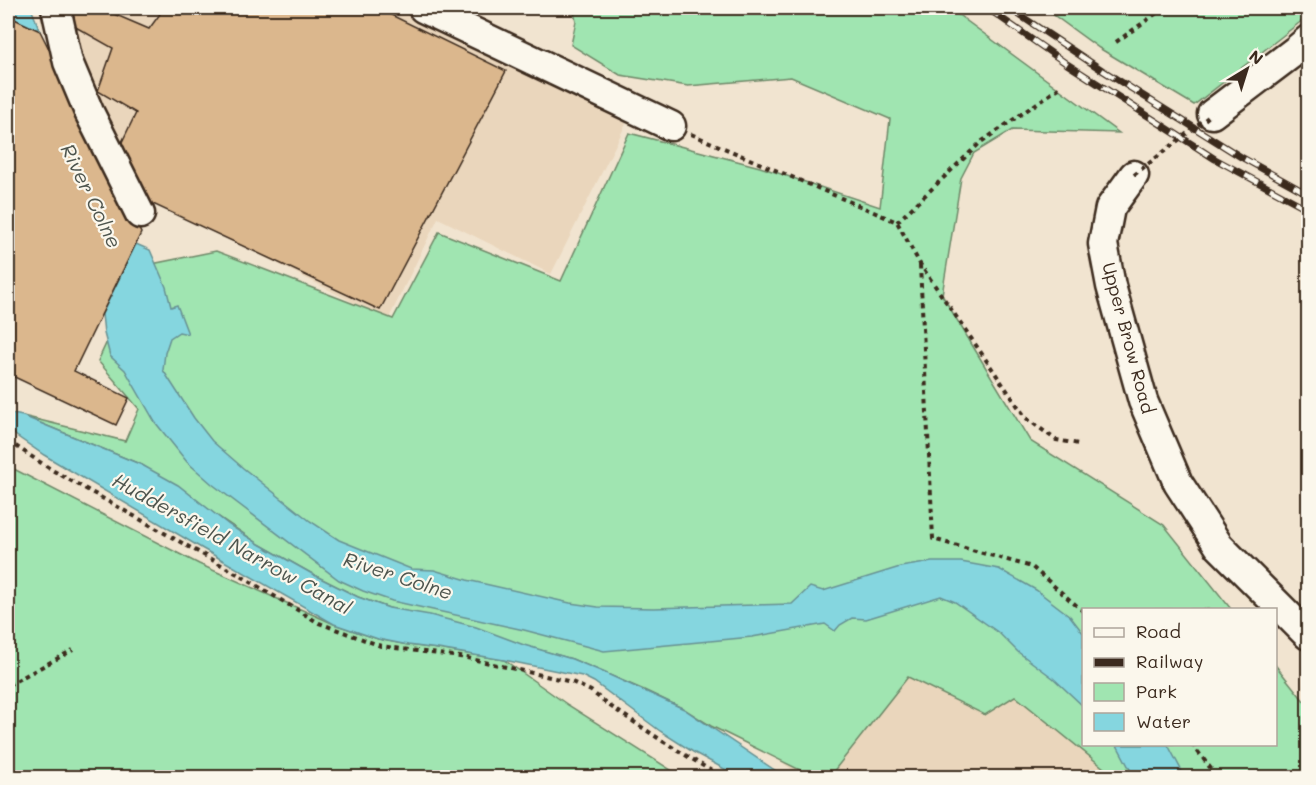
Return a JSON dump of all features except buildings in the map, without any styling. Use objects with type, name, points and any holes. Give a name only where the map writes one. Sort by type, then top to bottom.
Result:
[{"type":"street","points":[[423,8],[671,126]]},
{"type":"street","points":[[56,9],[68,62],[89,112],[140,213]]},
{"type":"street","points":[[1212,114],[1276,77],[1308,40]]},
{"type":"street","name":"Upper Brow Road","points":[[1134,175],[1110,207],[1103,244],[1111,286],[1143,401],[1178,483],[1220,546],[1308,635]]},
{"type":"path","points":[[1116,42],[1164,8]]},
{"type":"path","points":[[897,222],[981,142],[1059,88]]},
{"type":"path","points":[[1134,175],[1212,114]]},
{"type":"path","points":[[671,126],[897,222],[920,264],[1026,418],[1056,440],[1079,444]]},
{"type":"path","points":[[920,264],[933,539],[1032,567],[1082,611]]},
{"type":"path","points":[[8,441],[52,470],[241,576],[319,623],[381,646],[467,658],[572,682],[591,691],[664,742],[723,777]]},
{"type":"path","points":[[8,685],[74,650]]},
{"type":"path","points":[[1194,746],[1218,777]]},
{"type":"shaded area","points":[[68,8],[399,8],[628,120],[551,274],[438,218],[388,320],[148,198],[74,50]]},
{"type":"shaded area","points":[[963,613],[1082,742],[1082,746],[1086,746],[1122,777],[803,777],[717,718]]},
{"type":"green space","points":[[573,8],[949,8],[1119,133],[1012,130],[974,153],[961,178],[942,295],[1030,441],[1164,525],[1230,608],[1082,608],[1082,746],[1277,746],[1277,667],[1308,706],[1308,777],[1115,777],[1015,696],[985,715],[908,677],[829,777],[814,777],[711,726],[684,709],[572,659],[389,608],[358,597],[259,544],[142,465],[23,416],[125,441],[139,409],[98,361],[142,266],[216,251],[393,319],[439,232],[561,281],[629,133],[760,167],[880,207],[890,119],[791,77],[688,86],[620,75],[571,45],[576,21]]},
{"type":"green space","points":[[1044,8],[1308,8],[1308,16],[1194,105],[1099,48]]},
{"type":"green space","points":[[8,466],[199,564],[334,624],[378,639],[504,660],[568,705],[682,777],[434,778],[424,773],[398,778],[8,777]]},
{"type":"water","points":[[8,8],[31,8],[40,31],[8,16]]},
{"type":"water","name":"River Colne","points":[[136,244],[150,250],[166,287],[171,307],[177,305],[188,334],[179,332],[170,338],[163,370],[212,441],[310,521],[339,540],[411,569],[434,570],[467,580],[570,603],[598,607],[654,608],[792,604],[810,587],[823,591],[900,567],[932,562],[961,562],[999,569],[1036,590],[1070,616],[1082,632],[1082,705],[1053,678],[1018,652],[999,633],[955,602],[941,596],[866,619],[852,618],[835,631],[825,624],[752,637],[604,651],[524,630],[392,601],[363,591],[339,580],[212,484],[187,462],[155,422],[125,370],[110,356],[102,314]]},
{"type":"water","name":"Huddersfield Narrow Canal","points":[[8,413],[23,416],[142,465],[178,485],[229,525],[259,544],[358,597],[389,608],[430,615],[476,627],[524,645],[572,659],[684,709],[785,777],[736,777],[660,731],[594,682],[582,676],[504,660],[378,639],[334,624],[44,455],[15,435],[8,425]]},
{"type":"water","points":[[1118,746],[1169,746],[1185,777],[1134,777]]},
{"type":"railway","points":[[987,8],[1067,64],[1215,159],[1308,209]]},
{"type":"railway","points":[[1009,8],[1102,70],[1241,157],[1308,194]]}]
